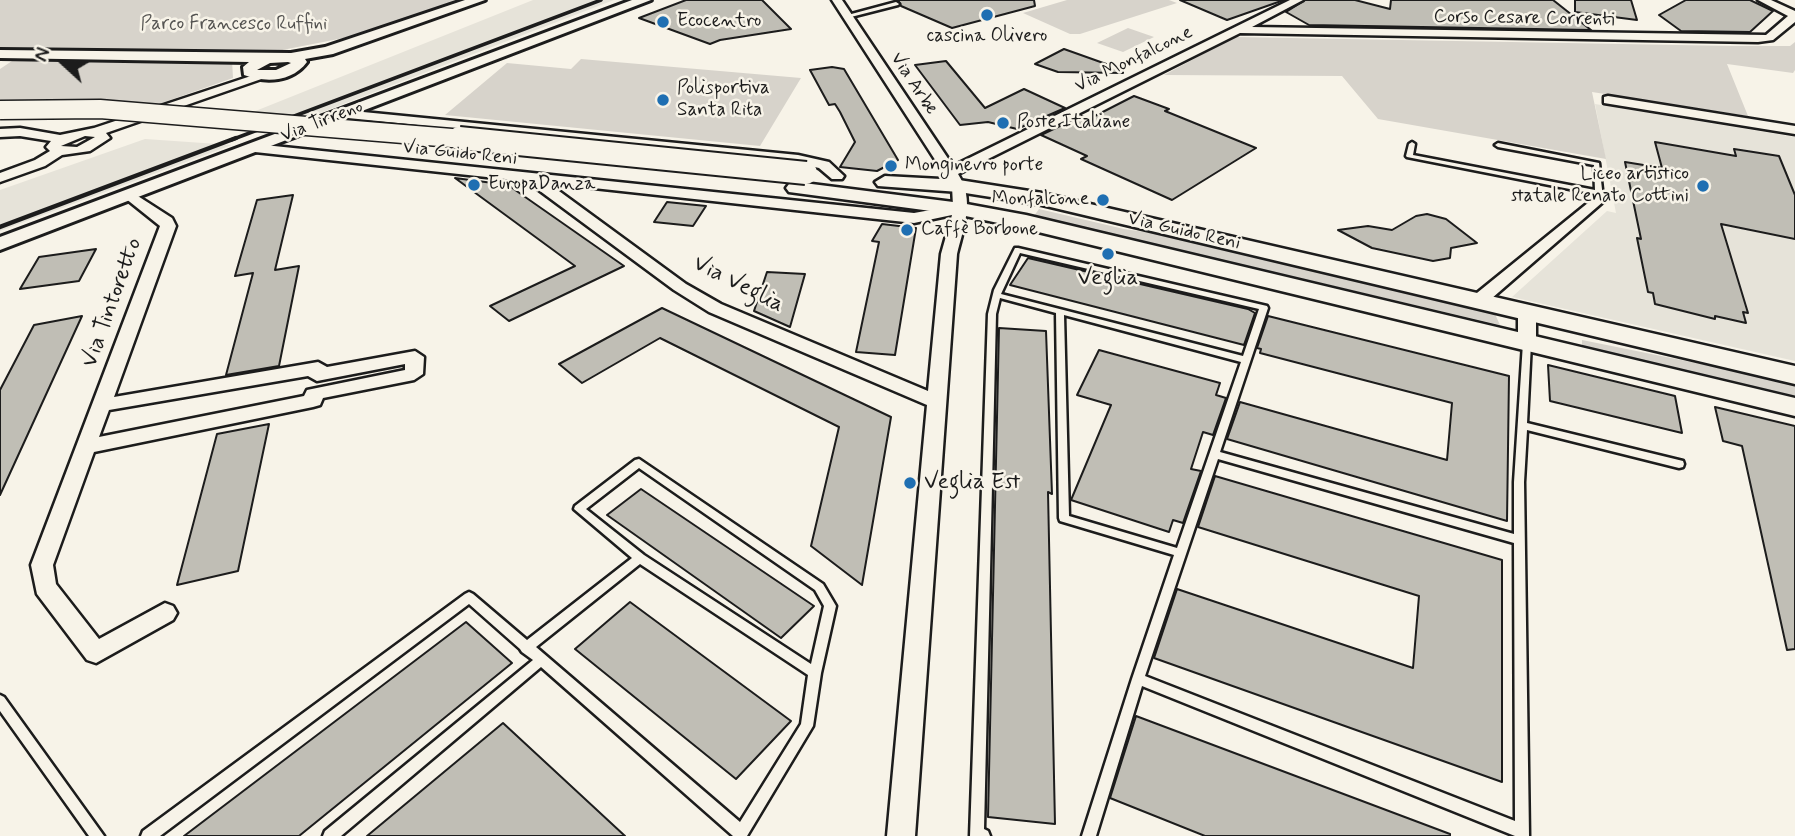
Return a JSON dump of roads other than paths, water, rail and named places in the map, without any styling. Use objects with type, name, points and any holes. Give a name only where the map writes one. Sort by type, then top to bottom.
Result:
[{"type":"main road","name":"Via Guido Reni","points":[[0,110],[100,109],[377,130],[801,181],[837,176],[1042,199],[1795,374]]},
{"type":"main road","name":"Via Guido Reni","points":[[0,121],[77,120],[801,181],[957,190],[1026,222],[1795,407]]},
{"type":"street","points":[[0,54],[234,56],[294,61],[478,0]]},
{"type":"street","name":"Via Tirreno","points":[[0,244],[644,0]]},
{"type":"street","name":"Via Arbe","points":[[837,0],[957,190]]},
{"type":"street","name":"Via Monfalcone","points":[[957,190],[1237,30],[1298,0]]},
{"type":"street","points":[[1763,0],[1795,15]]},
{"type":"street","points":[[1789,0],[1795,1]]},
{"type":"street","name":"Corso Cesare Correnti","points":[[1237,30],[1769,38],[1795,15]]},
{"type":"street","points":[[234,56],[255,72],[281,74],[294,61]]},
{"type":"street","points":[[0,178],[40,163],[59,145],[79,132],[95,132],[228,86],[255,72],[273,58]]},
{"type":"street","points":[[1608,100],[1795,130]]},
{"type":"street","name":"Via Guido Reni","points":[[343,114],[798,159],[824,166],[837,176]]},
{"type":"street","points":[[0,133],[20,132],[59,145]]},
{"type":"street","name":"Via Guido Reni","points":[[255,148],[914,218],[957,190]]},
{"type":"street","name":"Via Veglia","points":[[540,179],[541,185],[629,250],[680,287],[715,308],[936,401]]},
{"type":"street","points":[[901,836],[936,401],[957,190]]},
{"type":"street","name":"Via Tintoretto","points":[[130,195],[167,221],[168,226],[42,565],[45,587],[96,653],[165,613]]},
{"type":"street","points":[[1478,301],[1599,196]]},
{"type":"street","points":[[1527,312],[1527,343]]},
{"type":"street","name":"Via Tintoretto","points":[[86,447],[313,401],[318,368],[102,405]]},
{"type":"lane","points":[[847,16],[896,4]]},
{"type":"lane","points":[[1412,144],[1409,156],[1599,196],[1597,164],[1498,145]]},
{"type":"lane","points":[[983,836],[977,835],[977,821],[992,314],[1018,250],[1264,309],[1138,679],[1089,836]]},
{"type":"lane","points":[[998,295],[1246,360]]},
{"type":"lane","points":[[1060,311],[1064,517],[1181,553]]},
{"type":"lane","points":[[1138,679],[1522,834],[1520,540],[1527,343]]},
{"type":"lane","points":[[1522,425],[1679,464]]},
{"type":"lane","points":[[1214,454],[1520,540]]},
{"type":"lane","points":[[148,836],[469,597],[740,834],[807,726],[815,673],[830,607],[819,587],[639,463],[579,509],[640,558],[815,673]]},
{"type":"lane","points":[[526,648],[640,558]]},
{"type":"lane","points":[[330,836],[541,660]]},
{"type":"lane","points":[[0,701],[97,836]]},
{"type":"railway","points":[[231,140],[601,0]]},
{"type":"railway","points":[[0,227],[236,138]]},
{"type":"place","name":"cascina Olivero","points":[[987,15]]},
{"type":"place","name":"Ecocentro","points":[[663,22]]},
{"type":"place","name":"Polisportiva Santa Rita","points":[[663,100]]},
{"type":"place","name":"Poste Italiane","points":[[1003,123]]},
{"type":"place","name":"Monginevro porte","points":[[891,166]]},
{"type":"place","name":"EuropaDanza","points":[[474,185]]},
{"type":"place","name":"Liceo artistico statale Renato Cottini","points":[[1703,186]]},
{"type":"place","name":"Monfalcone","points":[[1103,200]]},
{"type":"place","name":"Caffè Borbone","points":[[907,230]]},
{"type":"place","name":"Veglia","points":[[1108,254]]},
{"type":"place","name":"Veglia Est","points":[[910,483]]},
{"type":"park label","name":"Parco Francesco Ruffini","points":[[234,25]]}]
